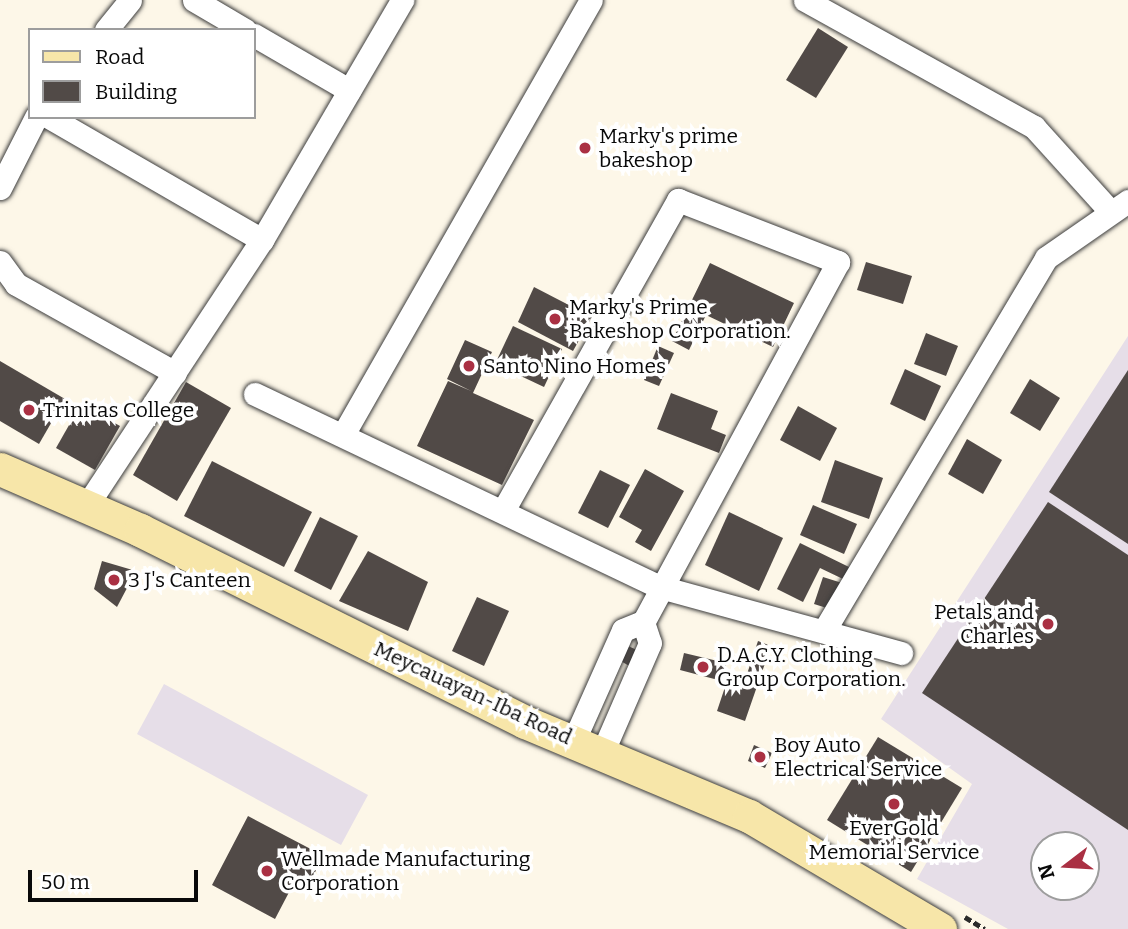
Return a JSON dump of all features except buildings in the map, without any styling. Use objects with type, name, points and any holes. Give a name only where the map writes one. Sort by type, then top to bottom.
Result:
[{"type":"main road","name":"Meycauayan-Iba Road","points":[[0,469],[87,505],[589,746],[749,816],[940,929]]},
{"type":"street","points":[[108,28],[130,0]]},
{"type":"street","points":[[194,0],[242,28]]},
{"type":"street","points":[[87,505],[261,240],[401,0]]},
{"type":"street","points":[[344,433],[592,0]]},
{"type":"street","points":[[805,0],[1034,127],[1118,205],[1046,258],[825,629]]},
{"type":"street","points":[[256,36],[349,90]]},
{"type":"street","points":[[0,188],[35,119]]},
{"type":"street","points":[[52,119],[261,240]]},
{"type":"street","points":[[503,509],[678,200],[838,262],[643,622],[623,630],[601,679],[589,746]]},
{"type":"street","points":[[0,262],[16,284],[175,373]]},
{"type":"street","points":[[255,394],[344,433],[660,587],[825,629],[901,653]]},
{"type":"street","points":[[589,746],[629,692],[650,643],[643,622]]},
{"type":"street","points":[[601,679],[629,692]]},
{"type":"shaded area","points":[[1128,336],[1128,929],[1008,929],[917,879],[972,784],[881,719]]},
{"type":"shaded area","points":[[164,684],[368,795],[341,845],[137,734]]},
{"type":"place","name":"Marky's prime bakeshop","points":[[585,148]]},
{"type":"place","name":"Marky's Prime Bakeshop Corporation.","points":[[555,319]]},
{"type":"place","name":"Santo Nino Homes","points":[[469,366]]},
{"type":"place","name":"Trinitas College","points":[[29,410]]},
{"type":"place","name":"3 J's Canteen","points":[[114,580]]},
{"type":"place","name":"Petals and Charles","points":[[1048,624]]},
{"type":"place","name":"D.A.C.Y. Clothing Group Corporation.","points":[[703,667]]},
{"type":"place","name":"Boy Auto Electrical Service","points":[[760,757]]},
{"type":"place","name":"EverGold Memorial Service","points":[[894,804]]},
{"type":"place","name":"Wellmade Manufacturing Corporation","points":[[267,871]]}]
